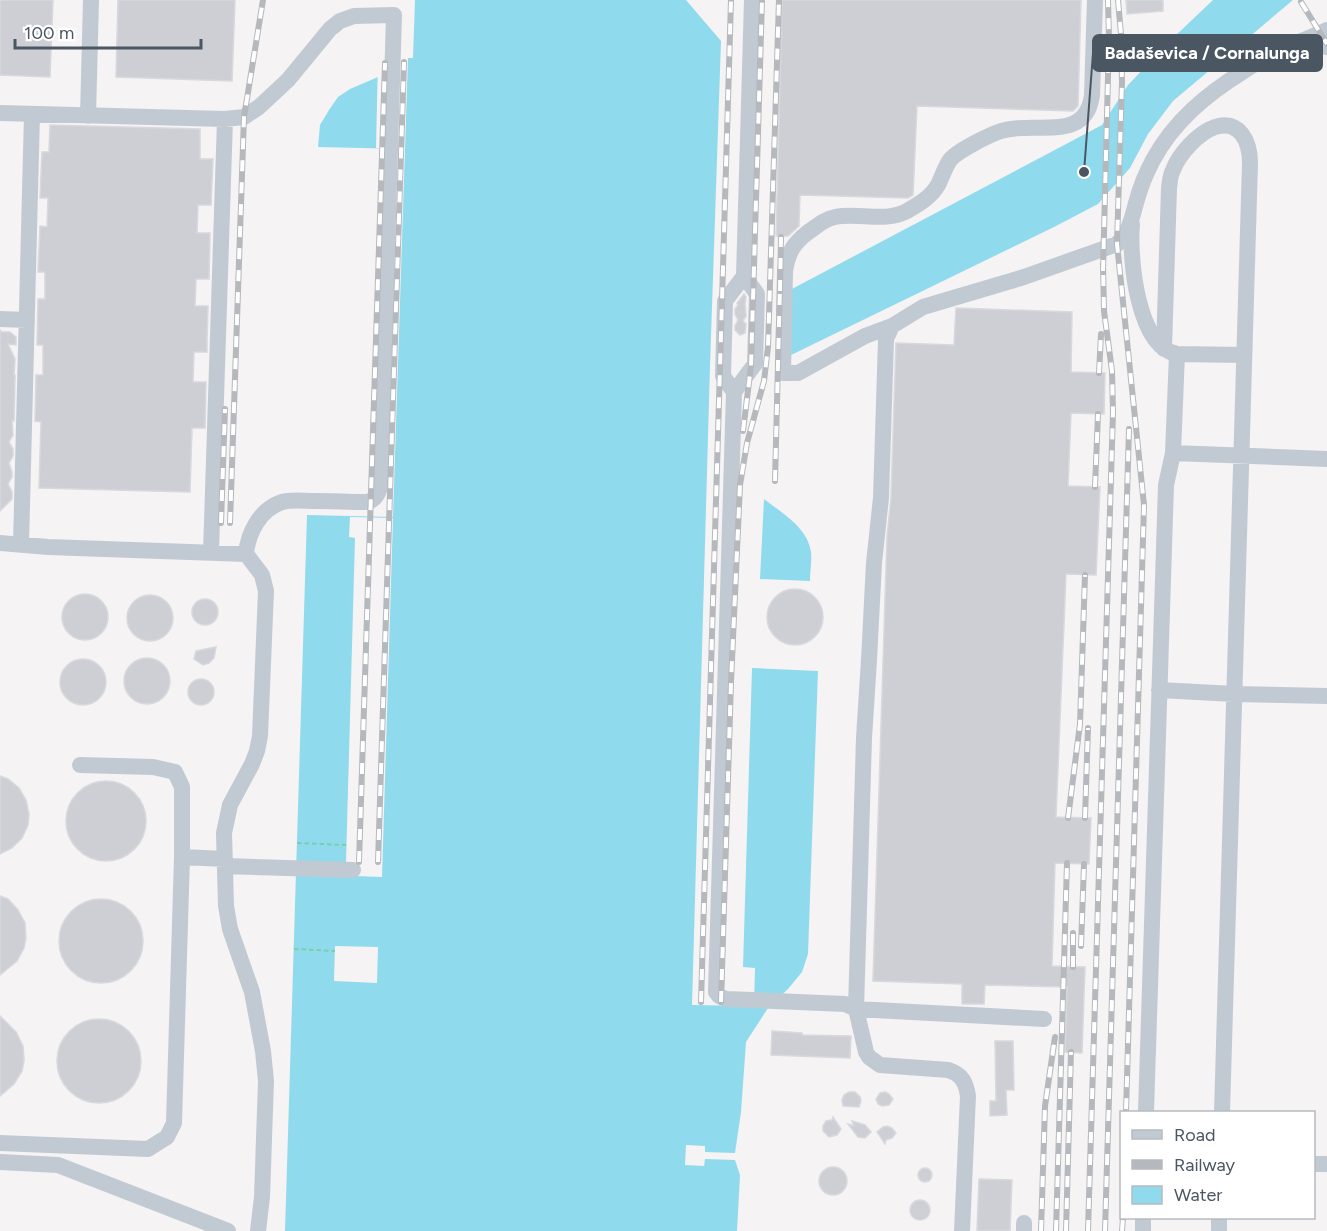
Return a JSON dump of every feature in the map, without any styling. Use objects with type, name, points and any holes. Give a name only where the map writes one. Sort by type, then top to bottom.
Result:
[{"type":"street","points":[[88,116],[91,0]]},
{"type":"street","points":[[734,392],[723,376],[725,302],[744,276],[752,0]]},
{"type":"street","points":[[1095,0],[1091,104],[1082,118],[1065,127],[1023,128],[1001,132],[957,153],[951,159],[932,193],[905,212],[882,217],[834,217],[822,222],[792,248],[785,271],[783,373],[798,373],[865,336],[892,326],[923,307],[1024,277],[1117,244],[1127,232],[1152,161],[1163,142],[1195,106],[1213,91],[1274,52],[1327,30]]},
{"type":"street","points":[[0,113],[225,119],[244,117],[259,107],[288,80],[330,28],[354,16],[395,7],[379,492],[372,501],[367,502],[294,501],[279,503],[265,512],[255,525],[248,540],[246,554],[262,575],[266,591],[260,736],[252,764],[230,805],[226,819],[225,862],[226,906],[230,929],[252,992],[266,1081],[262,1197],[258,1231]]},
{"type":"street","points":[[1288,46],[1314,43],[1327,47]]},
{"type":"street","points":[[21,544],[32,114]]},
{"type":"street","points":[[211,553],[225,119]]},
{"type":"street","points":[[1146,1111],[1166,485],[1173,453],[1169,188],[1172,170],[1185,150],[1208,130],[1223,126],[1239,131],[1248,143],[1250,153],[1222,1111]]},
{"type":"street","points":[[1132,217],[1131,253],[1137,295],[1142,312],[1156,340],[1170,351],[1244,355]]},
{"type":"street","points":[[744,276],[758,294],[755,364],[734,392],[716,992],[726,999],[844,1005],[856,1009],[1044,1019]]},
{"type":"street","points":[[0,319],[27,320]]},
{"type":"street","points":[[892,326],[886,339],[881,498],[874,563],[864,738],[856,1009],[866,1052],[874,1062],[886,1066],[956,1072],[966,1086],[968,1096],[962,1231]]},
{"type":"street","points":[[1173,453],[1327,459]]},
{"type":"street","points":[[0,543],[48,547],[246,554]]},
{"type":"street","points":[[1159,690],[1327,696]]},
{"type":"street","points":[[0,1143],[148,1149],[167,1137],[174,1123],[182,788],[175,772],[153,767],[80,765]]},
{"type":"street","points":[[182,857],[353,870]]},
{"type":"street","points":[[0,1162],[58,1165],[228,1231]]},
{"type":"path","points":[[297,843],[346,845]]},
{"type":"path","points":[[294,949],[335,951]]},
{"type":"water","points":[[415,0],[686,0],[721,41],[692,1005],[754,1006],[755,968],[743,967],[752,668],[818,671],[808,954],[802,972],[768,1008],[746,1042],[741,1112],[735,1153],[740,1175],[737,1231],[285,1231],[307,515],[393,517],[405,149],[318,147],[320,125],[338,97],[378,77],[378,58],[413,58]]},
{"type":"water","points":[[1213,0],[1293,0],[1173,101],[1148,134],[1130,168],[1098,204],[789,356],[790,290],[1102,125],[1128,85]]},
{"type":"water","points":[[764,499],[800,528],[809,543],[810,581],[760,579]]},
{"type":"pier","points":[[378,58],[408,58],[405,149],[376,148]]},
{"type":"pier","points":[[350,517],[393,518],[382,877],[296,874],[346,862],[355,538],[349,537]]},
{"type":"pier","points":[[335,946],[378,947],[377,983],[334,981]]},
{"type":"pier","points":[[686,1145],[705,1146],[705,1152],[735,1153],[735,1160],[705,1159],[704,1166],[685,1165]]},
{"type":"building","points":[[0,0],[53,0],[50,77],[0,75]]},
{"type":"building","points":[[118,0],[235,0],[232,81],[116,77]]},
{"type":"building","points":[[782,0],[1081,0],[1078,106],[1073,111],[917,106],[913,195],[908,198],[800,195],[799,226],[788,236],[776,236]]},
{"type":"building","points":[[1126,0],[1163,0],[1163,11],[1127,14]]},
{"type":"building","points":[[50,125],[200,129],[200,159],[213,159],[211,205],[198,205],[197,233],[210,233],[209,279],[196,279],[195,306],[208,306],[207,352],[194,352],[193,382],[206,382],[205,428],[192,428],[190,492],[39,488],[41,422],[35,421],[36,375],[43,375],[43,345],[37,345],[38,299],[45,299],[45,272],[38,272],[40,226],[47,227],[48,198],[40,198],[42,152],[49,152]]},
{"type":"building","points":[[744,294],[746,316],[743,321],[746,324],[745,333],[740,335],[735,330],[738,320],[735,309]]},
{"type":"building","points":[[956,308],[1072,312],[1071,372],[1105,373],[1104,414],[1071,413],[1068,486],[1100,487],[1096,575],[1066,574],[1056,817],[1091,818],[1089,864],[1055,863],[1052,966],[1085,967],[1082,1053],[1065,1052],[1067,987],[985,985],[984,1004],[962,1004],[962,984],[873,981],[887,536],[891,498],[896,343],[954,345]]},
{"type":"building","points":[[0,330],[10,332],[16,337],[16,345],[8,344],[15,359],[13,435],[9,442],[13,449],[13,456],[9,463],[12,477],[8,484],[12,492],[12,499],[0,511]]},
{"type":"building","points":[[795,589],[806,591],[815,597],[821,606],[823,617],[821,628],[815,637],[806,643],[795,645],[784,643],[775,637],[769,628],[767,617],[769,606],[775,597],[784,591]]},
{"type":"building","points":[[85,594],[101,601],[108,617],[101,633],[85,640],[69,633],[62,617],[69,601]]},
{"type":"building","points":[[150,595],[166,602],[173,618],[166,634],[150,641],[134,634],[127,618],[134,602]]},
{"type":"building","points":[[205,599],[215,602],[218,612],[215,622],[205,625],[195,622],[192,612],[195,602]]},
{"type":"building","points":[[216,647],[214,658],[209,663],[203,665],[194,659],[196,651]]},
{"type":"building","points":[[147,658],[163,665],[170,681],[163,697],[147,704],[131,697],[124,681],[131,665]]},
{"type":"building","points":[[83,659],[99,666],[106,682],[99,698],[83,705],[67,698],[60,682],[67,666]]},
{"type":"building","points":[[201,679],[211,682],[214,692],[211,702],[201,705],[191,702],[188,692],[191,682]]},
{"type":"building","points":[[0,776],[19,788],[26,800],[29,814],[28,825],[22,838],[12,848],[0,854]]},
{"type":"building","points":[[106,781],[121,784],[134,793],[143,806],[146,821],[143,836],[134,849],[121,858],[106,861],[91,858],[78,849],[69,836],[66,821],[69,806],[78,793],[91,784]]},
{"type":"building","points":[[0,896],[8,899],[18,910],[25,923],[26,938],[17,961],[0,975]]},
{"type":"building","points":[[101,899],[117,902],[131,911],[140,925],[143,941],[140,957],[131,971],[117,980],[101,983],[85,980],[71,971],[62,957],[59,941],[62,925],[71,911],[85,902]]},
{"type":"building","points":[[0,1016],[16,1032],[23,1046],[24,1060],[22,1071],[14,1084],[0,1096]]},
{"type":"building","points":[[99,1019],[115,1022],[129,1031],[138,1045],[141,1061],[138,1077],[129,1091],[115,1100],[99,1103],[83,1100],[69,1091],[60,1077],[57,1061],[60,1045],[69,1031],[83,1022]]},
{"type":"building","points":[[772,1031],[802,1033],[802,1035],[851,1036],[850,1058],[771,1055]]},
{"type":"building","points":[[995,1041],[1013,1041],[1014,1090],[1006,1090],[1007,1115],[990,1116],[990,1101],[996,1101]]},
{"type":"building","points":[[855,1092],[860,1097],[859,1107],[843,1106],[844,1095]]},
{"type":"building","points":[[885,1092],[893,1099],[889,1105],[882,1106],[876,1099],[880,1093]]},
{"type":"building","points":[[833,1117],[841,1129],[837,1135],[829,1137],[823,1131],[823,1126]]},
{"type":"building","points":[[852,1121],[865,1125],[871,1132],[865,1138],[858,1137],[848,1124],[854,1126]]},
{"type":"building","points":[[887,1126],[896,1133],[892,1138],[886,1140],[885,1144],[877,1132]]},
{"type":"building","points":[[833,1167],[843,1171],[847,1181],[843,1191],[833,1195],[823,1191],[819,1181],[823,1171]]},
{"type":"building","points":[[925,1168],[930,1170],[932,1175],[930,1180],[925,1182],[920,1180],[918,1175],[920,1170]]},
{"type":"building","points":[[979,1179],[1012,1180],[1010,1231],[977,1231]]},
{"type":"building","points":[[920,1200],[927,1203],[930,1210],[927,1217],[920,1220],[913,1217],[910,1210],[913,1203]]},
{"type":"railway","points":[[230,523],[244,117],[263,0]]},
{"type":"railway","points":[[701,1002],[731,0]]},
{"type":"railway","points":[[743,431],[751,366],[762,0]]},
{"type":"railway","points":[[721,1002],[740,485],[747,443],[764,381],[768,347],[779,0]]},
{"type":"railway","points":[[1103,271],[1108,0]]},
{"type":"railway","points":[[1118,0],[1122,81],[1117,244],[1144,505],[1126,1111]]},
{"type":"railway","points":[[1301,2],[1327,44]]},
{"type":"railway","points":[[378,862],[404,62]]},
{"type":"railway","points":[[359,862],[385,63]]},
{"type":"railway","points":[[780,291],[781,237]]},
{"type":"railway","points":[[1088,1231],[1113,412],[1112,371],[1104,311],[1103,264]]},
{"type":"railway","points":[[775,481],[780,285]]},
{"type":"railway","points":[[1099,373],[1101,334]]},
{"type":"railway","points":[[221,523],[225,409]]},
{"type":"railway","points":[[1095,487],[1098,414]]},
{"type":"railway","points":[[1105,1231],[1129,429]]},
{"type":"railway","points":[[1068,818],[1080,724],[1085,575]]},
{"type":"railway","points":[[1085,818],[1088,728]]},
{"type":"railway","points":[[1056,1231],[1067,863]]},
{"type":"railway","points":[[1081,946],[1084,864]]},
{"type":"railway","points":[[1073,933],[1073,967]]},
{"type":"railway","points":[[1041,1231],[1045,1106],[1055,1037]]},
{"type":"railway","points":[[1066,1231],[1071,1052]]},
{"type":"railway","points":[[1122,1231],[1123,1219]]},
{"type":"place","name":"Badaševica / Cornalunga","points":[[1084,172]]}]
